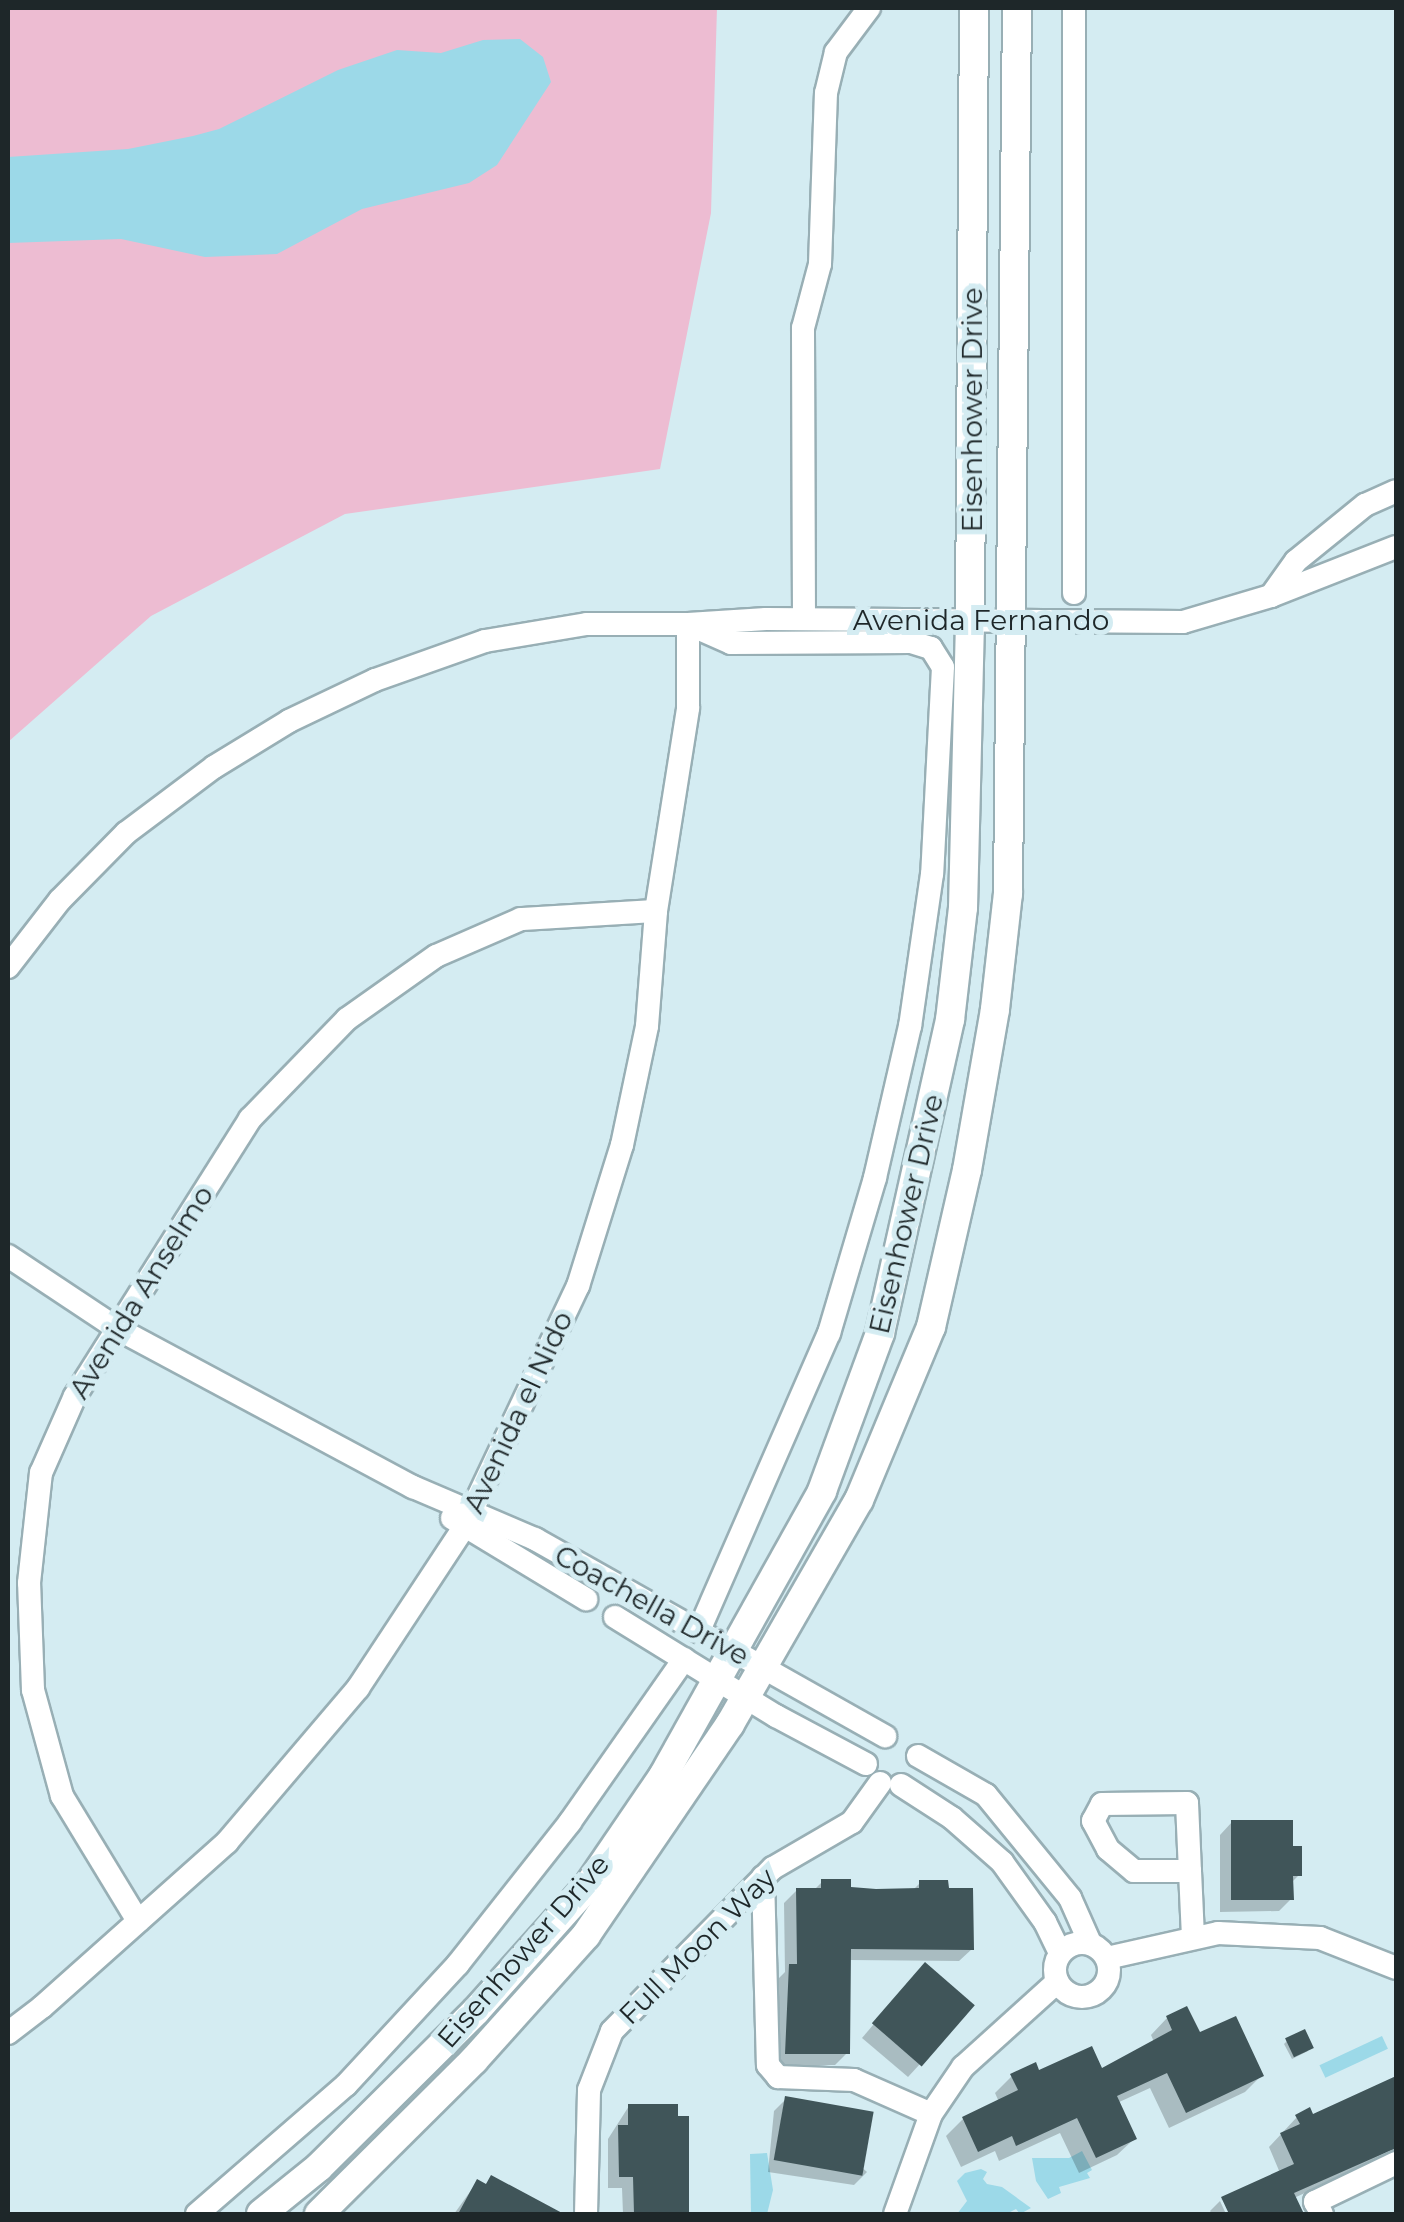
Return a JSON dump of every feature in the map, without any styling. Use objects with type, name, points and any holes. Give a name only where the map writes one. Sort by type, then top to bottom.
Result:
[{"type":"main road","name":"Eisenhower Drive","points":[[261,2214],[319,2167],[476,2011],[588,1886],[663,1776],[822,1491],[880,1333],[950,1020],[961,927],[970,622],[974,8]]},
{"type":"main road","name":"Eisenhower Drive","points":[[318,2214],[474,2060],[586,1935],[746,1697],[859,1500],[931,1327],[970,1152],[995,1009],[1008,894],[1017,8]]},
{"type":"street","points":[[804,619],[802,342],[820,264],[826,93],[836,52],[870,8]]},
{"type":"street","points":[[1074,8],[1074,593]]},
{"type":"street","points":[[1271,596],[1296,560],[1365,505],[1396,493]]},
{"type":"street","name":"Avenida Fernando","points":[[8,966],[60,900],[126,832],[214,767],[290,721],[375,680],[485,641],[588,624],[804,619],[1183,622],[1271,596],[1396,547]]},
{"type":"street","name":"Avenida Fernando","points":[[688,624],[731,643],[911,642],[931,648],[943,666]]},
{"type":"street","name":"Avenida el Nido","points":[[8,2033],[227,1842],[358,1688],[468,1519],[578,1286],[622,1146],[647,1026],[656,911],[688,708],[688,624]]},
{"type":"street","name":"Eisenhower Drive","points":[[698,1631],[829,1333],[875,1178],[910,1026],[932,874],[940,788],[943,666]]},
{"type":"street","name":"Avenida Anselmo","points":[[138,1921],[62,1796],[32,1690],[29,1583],[41,1473],[75,1396],[250,1119],[347,1020],[436,956],[522,919],[656,911]]},
{"type":"street","name":"Coachella Drive","points":[[8,1256],[118,1329],[468,1519],[556,1584],[586,1599]]},
{"type":"street","name":"Coachella Drive","points":[[468,1519],[570,1558],[884,1736],[906,1738],[918,1756],[986,1795],[1070,1898],[1099,1950]]},
{"type":"street","points":[[556,1584],[570,1558]]},
{"type":"street","name":"Coachella Drive","points":[[615,1617],[952,1818],[993,1854],[1045,1922],[1060,1953]]},
{"type":"street","name":"Eisenhower Drive","points":[[197,2214],[346,2084],[458,1964],[570,1822],[684,1659]]},
{"type":"street","points":[[884,1736],[868,1750],[882,1777],[913,1776],[918,1756]]},
{"type":"street","name":"Full Moon Way","points":[[586,2214],[589,2090],[612,2031],[763,1877],[801,1848],[852,1822],[882,1777]]},
{"type":"street","points":[[1190,1871],[1134,1871],[1108,1849],[1093,1821],[1102,1804],[1186,1802],[1190,1871],[1193,1938]]},
{"type":"street","points":[[993,1854],[1016,1829]]},
{"type":"street","points":[[763,1877],[768,2065],[778,2077],[854,2080],[931,2114]]},
{"type":"street","points":[[1099,1950],[1109,1976],[1099,1992],[1072,1995],[1057,1982],[1054,1967],[1060,1953],[1074,1943],[1099,1950],[1218,1933],[1320,1938],[1396,1968]]},
{"type":"street","points":[[895,2214],[931,2114],[963,2067],[1057,1982]]},
{"type":"street","points":[[1322,2214],[1315,2202],[1396,2163]]},
{"type":"shaded area","points":[[8,8],[717,8],[711,213],[660,469],[345,514],[151,616],[8,742]]},
{"type":"water","points":[[520,39],[543,57],[551,82],[497,165],[469,183],[362,209],[277,254],[205,257],[121,239],[8,243],[8,157],[128,149],[193,136],[219,129],[338,70],[397,50],[441,53],[483,40]]},
{"type":"water","points":[[1382,2036],[1388,2049],[1325,2078],[1319,2065]]},
{"type":"water","points":[[1082,2151],[1092,2170],[1087,2173],[1090,2178],[1059,2187],[1061,2193],[1048,2199],[1036,2181],[1032,2158],[1069,2158]]},
{"type":"water","points":[[767,2153],[773,2190],[767,2214],[751,2214],[750,2154]]},
{"type":"water","points":[[981,2169],[987,2172],[983,2179],[987,2184],[1002,2187],[1031,2208],[1020,2214],[1016,2209],[1006,2214],[957,2214],[967,2201],[957,2181],[965,2173]]},
{"type":"building","points":[[1231,1820],[1293,1820],[1293,1846],[1302,1846],[1302,1876],[1293,1876],[1294,1900],[1231,1900]]},
{"type":"building","points":[[821,1879],[851,1879],[851,1887],[876,1889],[919,1888],[919,1880],[948,1880],[949,1888],[973,1888],[974,1950],[851,1949],[850,2054],[785,2054],[789,1964],[797,1964],[796,1888],[821,1888]]},
{"type":"building","points":[[925,1962],[975,2005],[922,2066],[872,2023]]},
{"type":"building","points":[[1187,2006],[1200,2032],[1236,2016],[1264,2076],[1186,2113],[1167,2073],[1117,2096],[1137,2139],[1096,2158],[1077,2118],[1016,2146],[1012,2136],[978,2152],[962,2117],[1018,2090],[1010,2074],[1036,2062],[1039,2070],[1092,2046],[1102,2068],[1172,2030],[1166,2016]]},
{"type":"building","points":[[1305,2029],[1314,2048],[1294,2057],[1285,2038]]},
{"type":"building","points":[[1396,2076],[1396,2148],[1294,2193],[1304,2214],[1229,2214],[1221,2197],[1294,2164],[1280,2133],[1300,2124],[1295,2115],[1310,2107],[1313,2114]]},
{"type":"building","points":[[785,2096],[874,2112],[862,2176],[774,2160]]},
{"type":"building","points":[[628,2104],[678,2104],[678,2116],[689,2116],[689,2214],[634,2214],[633,2177],[619,2177],[618,2125],[628,2125]]},
{"type":"building","points":[[491,2175],[564,2214],[458,2214],[477,2179],[486,2184]]}]
